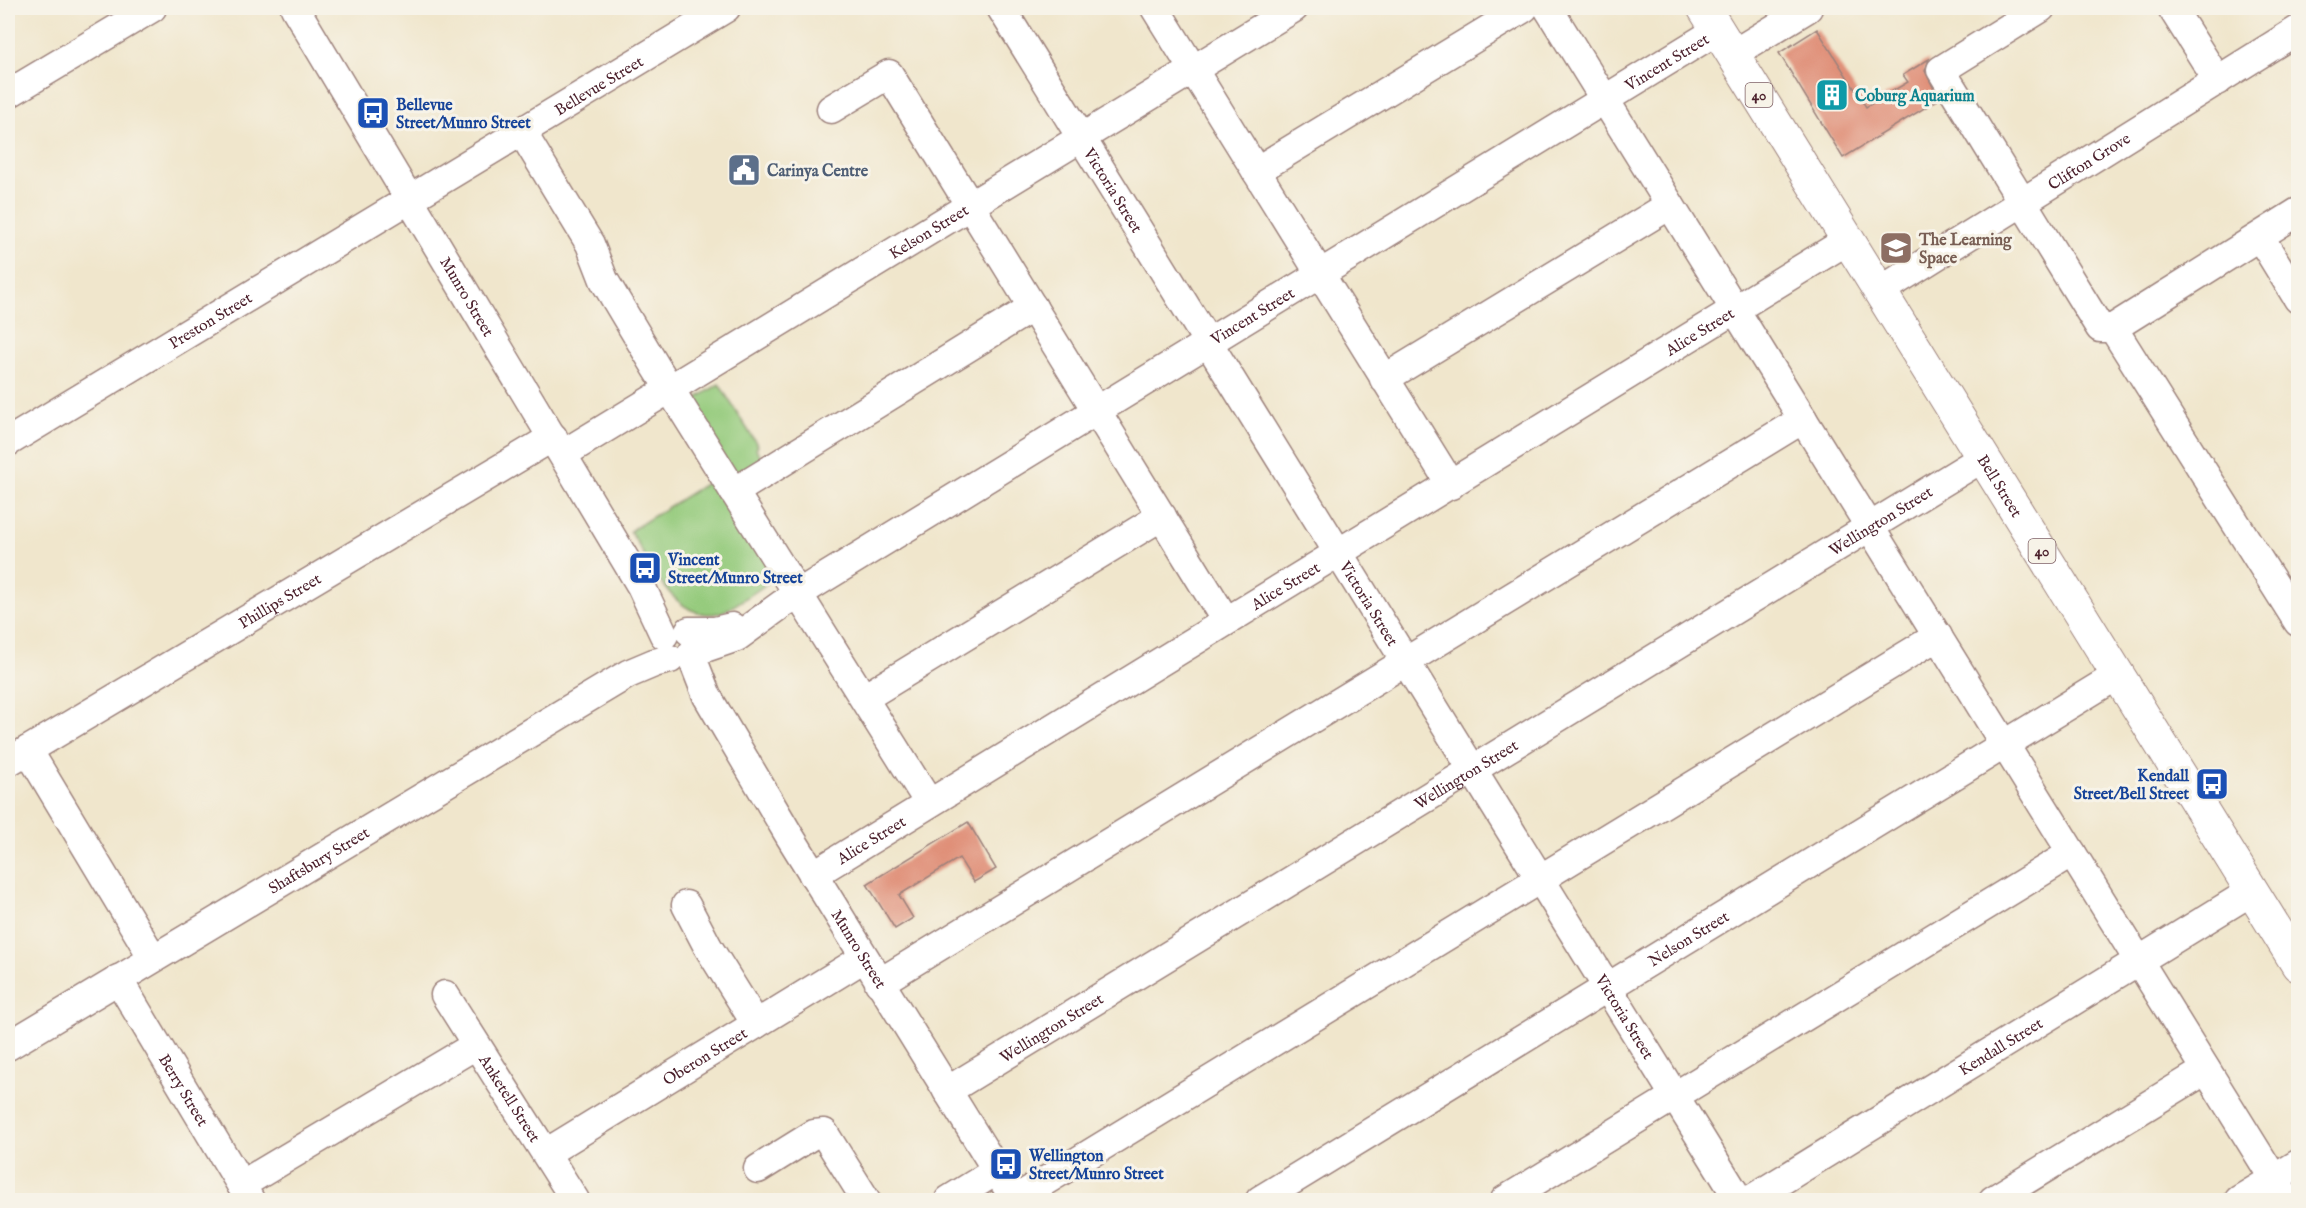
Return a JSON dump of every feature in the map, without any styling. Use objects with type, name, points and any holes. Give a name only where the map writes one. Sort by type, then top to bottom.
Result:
[{"type":"highway","name":"Bell Street","points":[[1719,30],[2252,891],[2295,953]]},
{"type":"street","points":[[8,94],[152,8]]},
{"type":"street","name":"Munro Street","points":[[295,8],[678,645],[813,875],[1014,1200]]},
{"type":"street","name":"Bellevue Street","points":[[411,199],[726,8]]},
{"type":"street","name":"Victoria Street","points":[[1001,8],[1739,1200]]},
{"type":"street","points":[[1155,8],[1451,485]]},
{"type":"street","name":"Kelson Street","points":[[558,446],[671,388],[1294,8]]},
{"type":"street","points":[[1256,171],[1524,8]]},
{"type":"street","points":[[1548,8],[2280,1190]]},
{"type":"street","name":"Vincent Street","points":[[678,645],[737,637],[791,598],[1719,30],[1808,8]]},
{"type":"street","points":[[2041,8],[1941,70],[2100,328],[2113,328],[2298,212]]},
{"type":"street","points":[[2172,8],[2218,81]]},
{"type":"street","name":"Clifton Grove","points":[[1880,291],[2298,30]]},
{"type":"street","points":[[831,109],[889,74],[1226,621]]},
{"type":"street","points":[[522,132],[590,244],[604,280],[734,492],[791,598],[864,698],[929,803]]},
{"type":"street","name":"Preston Street","points":[[8,442],[411,199]]},
{"type":"street","points":[[1384,379],[1670,204]]},
{"type":"street","points":[[2260,237],[2298,299]]},
{"type":"street","name":"Alice Street","points":[[813,875],[1848,240]]},
{"type":"street","points":[[734,492],[1033,307]]},
{"type":"street","points":[[2113,328],[2298,622]]},
{"type":"street","points":[[879,983],[1803,419]]},
{"type":"street","name":"Phillips Street","points":[[18,756],[558,446]]},
{"type":"street","name":"Wellington Street","points":[[947,1091],[1984,457]]},
{"type":"street","points":[[864,698],[1162,516]]},
{"type":"street","points":[[1014,1200],[1938,636]]},
{"type":"street","name":"Shaftsbury Street","points":[[8,1046],[628,674],[654,663],[678,645]]},
{"type":"street","name":"Nelson Street","points":[[1260,1200],[2118,675]]},
{"type":"street","points":[[18,756],[153,958]]},
{"type":"street","points":[[1505,1200],[2072,853]]},
{"type":"street","name":"Kendall Street","points":[[1749,1200],[2252,891]]},
{"type":"street","points":[[686,905],[708,947],[756,1024]]},
{"type":"street","name":"Oberon Street","points":[[546,1153],[864,958]]},
{"type":"street","name":"Berry Street","points":[[118,979],[246,1193]]},
{"type":"street","name":"Anketell Street","points":[[445,995],[575,1200]]},
{"type":"street","points":[[246,1193],[476,1045]]},
{"type":"street","points":[[1993,1200],[2206,1070]]},
{"type":"street","points":[[758,1169],[814,1134],[824,1133],[866,1200]]},
{"type":"street","points":[[2239,1200],[2280,1190],[2298,1164]]},
{"type":"street","points":[[949,1200],[996,1171]]},
{"type":"green space","points":[[719,384],[758,446],[756,449],[766,466],[739,482],[686,405]]},
{"type":"green space","points":[[716,477],[778,576],[724,611],[703,614],[689,609],[665,587],[630,531]]},
{"type":"building","name":"Coburg Aquarium","points":[[1817,29],[1866,107],[1908,82],[1903,75],[1929,59],[1925,71],[1939,99],[1843,158],[1779,53]]},
{"type":"building","points":[[968,822],[996,869],[974,882],[959,858],[899,895],[913,918],[895,929],[867,884]]},
{"type":"place","name":"Coburg Aquarium","points":[[1832,95]]},
{"type":"place","name":"Bellevue Street/Munro Street","points":[[373,113]]},
{"type":"place","name":"Carinya Centre","points":[[744,170]]},
{"type":"place","name":"The Learning Space","points":[[1896,248]]},
{"type":"place","name":"Vincent Street/Munro Street","points":[[645,568]]},
{"type":"place","name":"Kendall Street/Bell Street","points":[[2212,784]]},
{"type":"place","name":"Wellington Street/Munro Street","points":[[1006,1164]]}]
